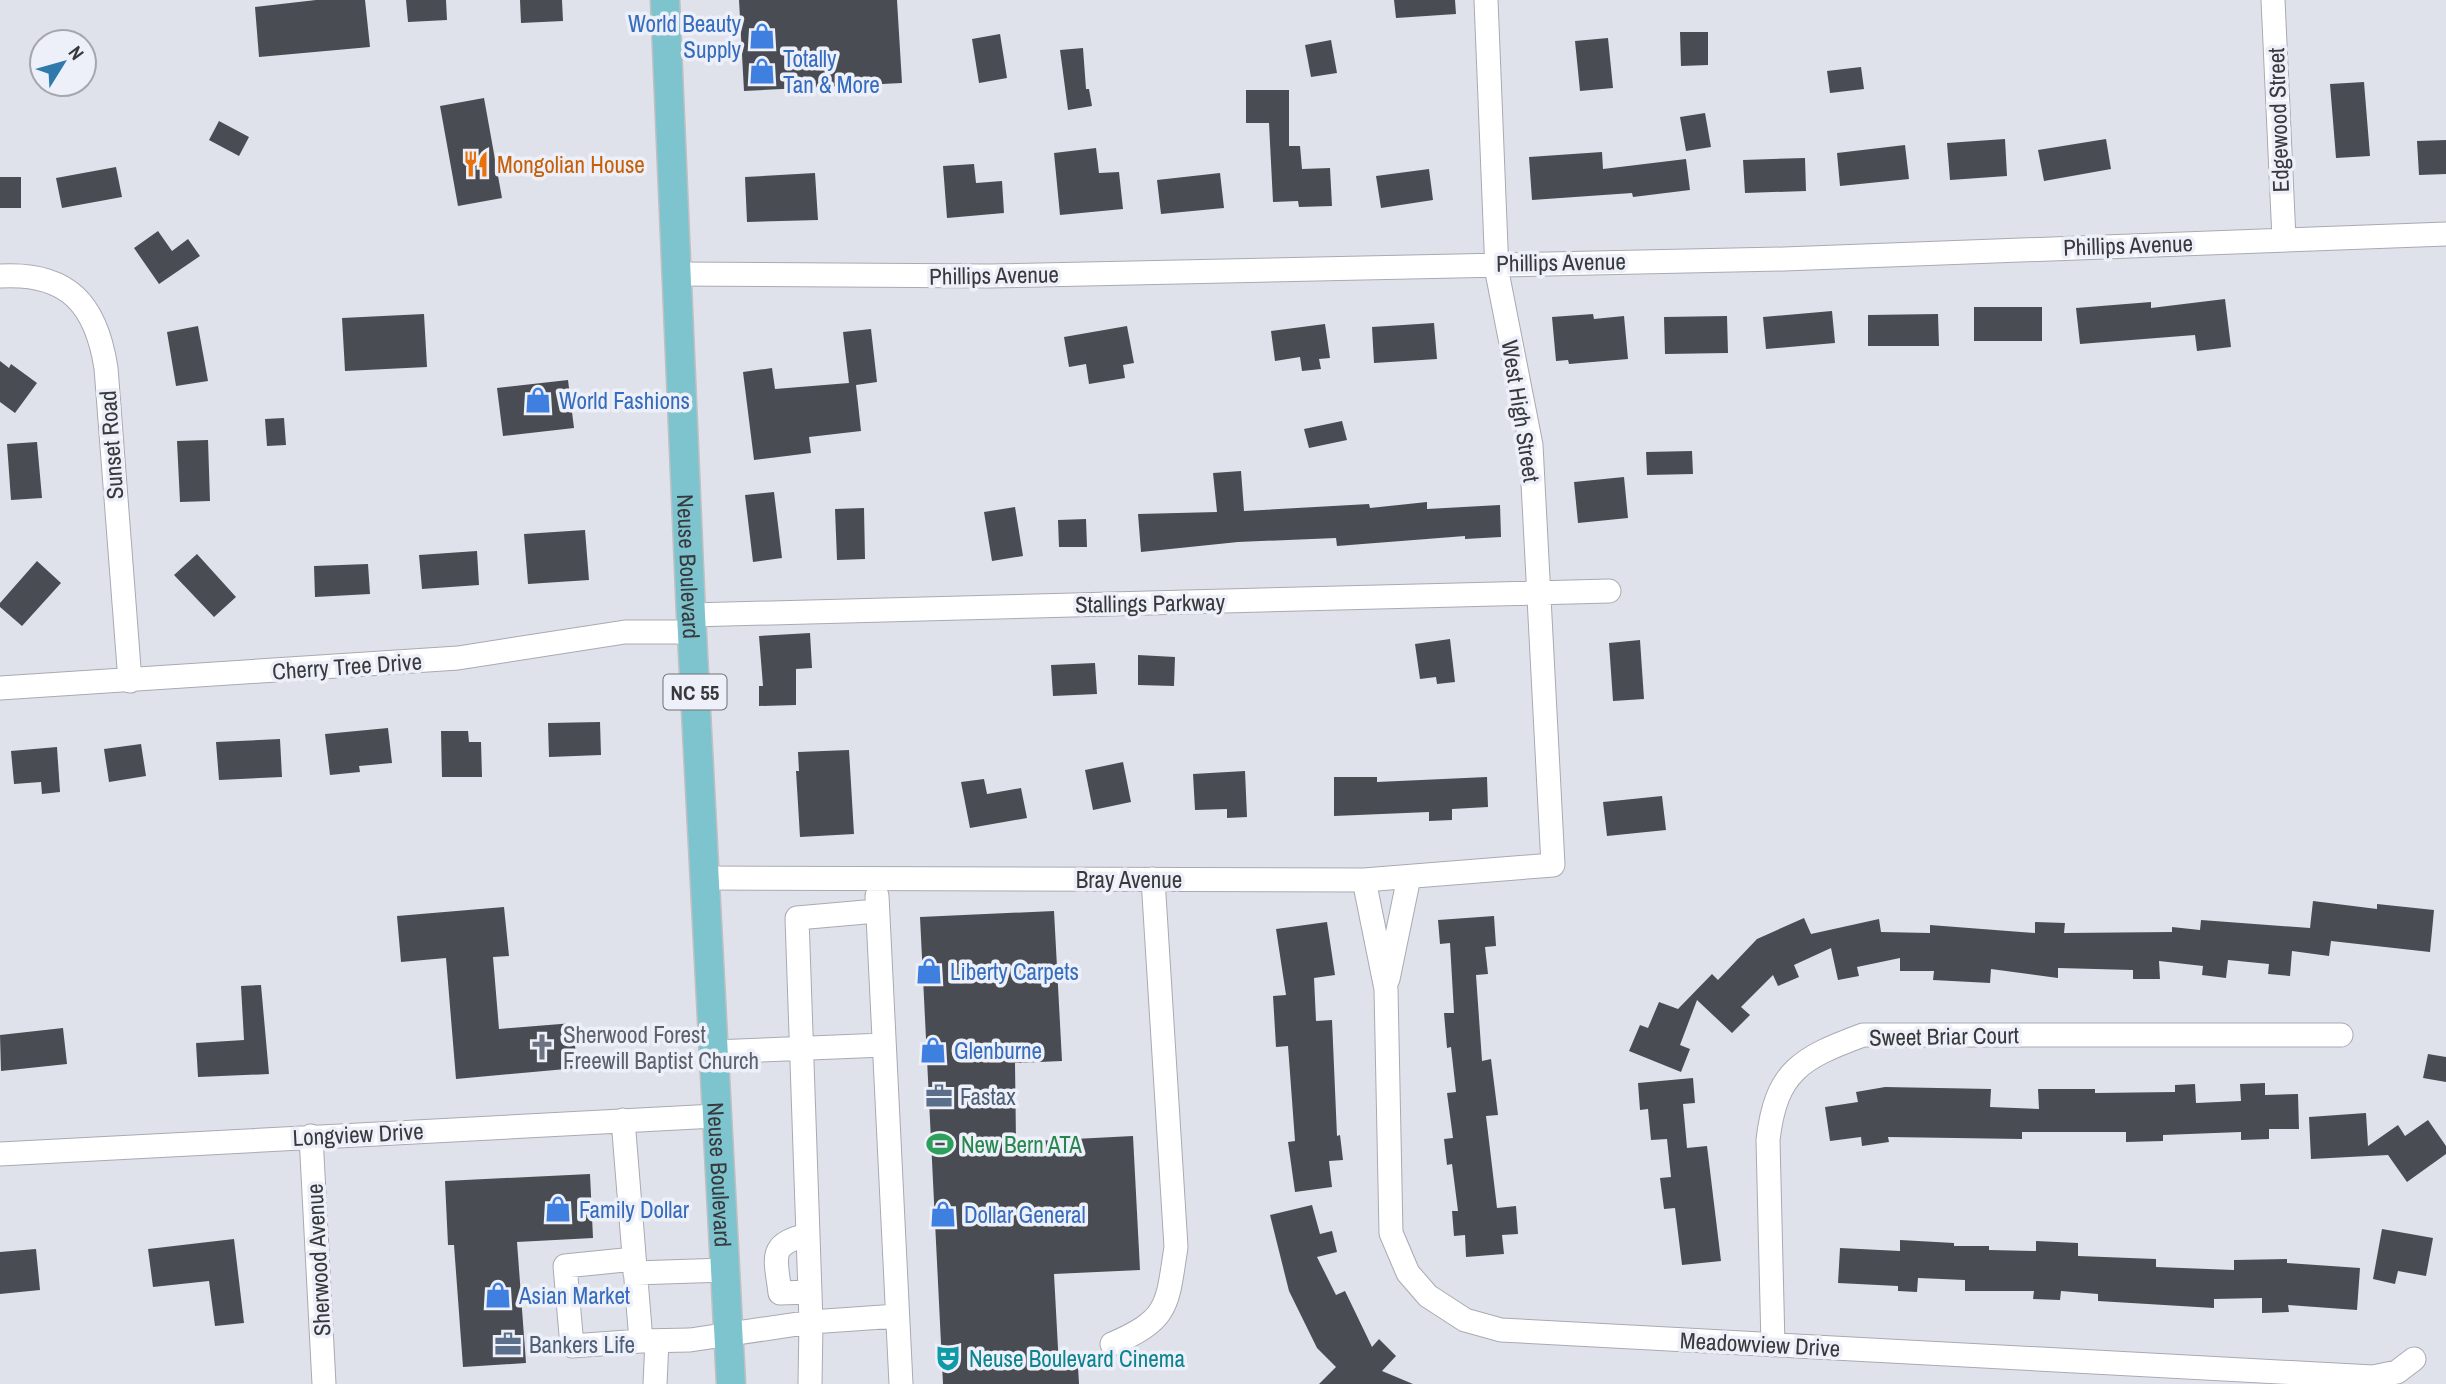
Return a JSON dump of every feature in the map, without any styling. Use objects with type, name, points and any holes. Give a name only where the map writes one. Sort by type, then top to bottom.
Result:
[{"type":"main road","name":"Neuse Boulevard","points":[[665,0],[715,1116],[731,1384]]},
{"type":"street","name":"West High Street","points":[[1486,0],[1497,263],[1531,445],[1553,865]]},
{"type":"street","name":"Edgewood Street","points":[[2273,0],[2284,239]]},
{"type":"street","name":"Phillips Avenue","points":[[676,274],[1003,276],[1497,263],[1784,259],[2446,234]]},
{"type":"street","name":"Sunset Road","points":[[0,276],[35,278],[65,288],[89,311],[97,327],[106,368],[130,681]]},
{"type":"street","name":"Stallings Parkway","points":[[692,624],[1609,592]]},
{"type":"street","name":"Cherry Tree Drive","points":[[0,688],[458,658],[692,624]]},
{"type":"street","name":"Bray Avenue","points":[[705,878],[1364,880],[1553,865]]},
{"type":"street","name":"Meadowview Drive","points":[[1385,989],[1409,877]]},
{"type":"street","points":[[876,878],[901,1384]]},
{"type":"street","points":[[1112,1344],[1145,1330],[1168,1303],[1176,1247],[1153,879]]},
{"type":"street","name":"Meadowview Drive","points":[[1364,880],[1385,989],[1391,1233],[1408,1273],[1428,1296],[1465,1320],[1501,1330],[2372,1377],[2397,1372],[2414,1359]]},
{"type":"street","points":[[810,1384],[811,1322],[797,918],[877,911]]},
{"type":"street","name":"Sweet Briar Court","points":[[1773,1345],[1768,1140],[1772,1107],[1787,1077],[1823,1050],[1863,1035],[2341,1035]]},
{"type":"street","points":[[713,1052],[801,1046],[884,1045]]},
{"type":"street","name":"Longview Drive","points":[[0,1154],[715,1116]]},
{"type":"street","points":[[623,1120],[635,1266],[655,1384]]},
{"type":"street","name":"Sherwood Avenue","points":[[311,1136],[324,1384]]},
{"type":"street","points":[[808,1235],[786,1240],[779,1246],[776,1264],[780,1293],[810,1292]]},
{"type":"street","points":[[725,1270],[565,1266],[572,1346],[728,1334],[811,1322],[897,1316]]},
{"type":"building","points":[[316,0],[365,0],[370,47],[259,57],[255,7]]},
{"type":"building","points":[[406,0],[446,0],[447,20],[408,22]]},
{"type":"building","points":[[520,0],[562,0],[563,21],[521,23]]},
{"type":"building","points":[[739,0],[897,0],[902,83],[744,91]]},
{"type":"building","points":[[1394,0],[1455,0],[1456,14],[1396,18]]},
{"type":"building","points":[[1680,32],[1708,32],[1708,65],[1681,66]]},
{"type":"building","points":[[1000,34],[1007,78],[979,83],[972,39]]},
{"type":"building","points":[[1608,38],[1613,88],[1580,91],[1575,41]]},
{"type":"building","points":[[1331,40],[1337,73],[1311,77],[1305,45]]},
{"type":"building","points":[[1083,48],[1086,89],[1089,89],[1092,106],[1068,110],[1060,50]]},
{"type":"building","points":[[1861,67],[1864,89],[1830,93],[1827,71]]},
{"type":"building","points":[[2364,82],[2370,156],[2336,158],[2330,84]]},
{"type":"building","points":[[1246,90],[1289,90],[1289,146],[1300,146],[1302,169],[1330,168],[1332,206],[1299,207],[1298,201],[1273,202],[1269,123],[1246,123]]},
{"type":"building","points":[[484,98],[502,198],[458,206],[440,106]]},
{"type":"building","points":[[1705,113],[1711,147],[1686,151],[1680,117]]},
{"type":"building","points":[[219,121],[249,137],[239,156],[209,140]]},
{"type":"building","points":[[2005,139],[2007,176],[1950,180],[1947,143]]},
{"type":"building","points":[[2106,139],[2111,169],[2044,181],[2038,150]]},
{"type":"building","points":[[2446,140],[2446,174],[2419,175],[2417,141]]},
{"type":"building","points":[[1905,145],[1909,179],[1840,186],[1837,153]]},
{"type":"building","points":[[1096,148],[1099,173],[1119,172],[1123,209],[1060,215],[1054,153]]},
{"type":"building","points":[[1602,152],[1603,169],[1686,159],[1690,190],[1633,197],[1632,193],[1532,200],[1529,157]]},
{"type":"building","points":[[1805,158],[1806,191],[1745,193],[1743,160]]},
{"type":"building","points":[[974,164],[976,183],[1002,181],[1004,213],[947,218],[943,166]]},
{"type":"building","points":[[116,167],[122,197],[62,208],[56,178]]},
{"type":"building","points":[[1429,169],[1433,200],[1381,208],[1376,176]]},
{"type":"building","points":[[815,173],[818,220],[747,222],[745,177]]},
{"type":"building","points":[[1220,173],[1224,208],[1161,214],[1157,180]]},
{"type":"building","points":[[0,177],[21,177],[21,208],[0,208]]},
{"type":"building","points":[[158,231],[172,251],[188,239],[200,256],[159,284],[134,248]]},
{"type":"building","points":[[2225,299],[2231,347],[2197,351],[2195,335],[2080,344],[2076,308],[2151,302],[2151,308]]},
{"type":"building","points":[[1974,307],[2042,307],[2042,341],[1974,341]]},
{"type":"building","points":[[1832,311],[1835,343],[1766,349],[1763,317]]},
{"type":"building","points":[[424,314],[427,367],[345,371],[342,318]]},
{"type":"building","points":[[1593,314],[1594,319],[1624,316],[1628,359],[1569,364],[1568,360],[1556,361],[1552,317]]},
{"type":"building","points":[[1938,314],[1939,346],[1868,346],[1868,315]]},
{"type":"building","points":[[1727,316],[1728,353],[1665,354],[1664,317]]},
{"type":"building","points":[[1434,323],[1437,359],[1374,363],[1372,327]]},
{"type":"building","points":[[1325,324],[1330,358],[1319,359],[1321,369],[1302,371],[1300,357],[1275,361],[1271,331]]},
{"type":"building","points":[[198,326],[208,381],[176,386],[167,332]]},
{"type":"building","points":[[1127,326],[1134,363],[1123,365],[1125,378],[1089,384],[1086,364],[1069,367],[1064,337]]},
{"type":"building","points":[[871,329],[877,382],[856,385],[861,431],[809,437],[811,453],[754,460],[743,372],[772,368],[775,389],[849,383],[843,332]]},
{"type":"building","points":[[0,361],[9,368],[11,364],[37,383],[15,413],[0,402]]},
{"type":"building","points":[[568,380],[574,428],[503,436],[497,388]]},
{"type":"building","points":[[284,418],[286,445],[267,446],[265,419]]},
{"type":"building","points":[[1342,421],[1347,440],[1309,448],[1304,429]]},
{"type":"building","points":[[208,440],[210,501],[180,502],[177,441]]},
{"type":"building","points":[[37,442],[42,498],[11,500],[7,444]]},
{"type":"building","points":[[1692,451],[1693,474],[1647,475],[1646,452]]},
{"type":"building","points":[[1241,471],[1244,511],[1369,504],[1370,508],[1427,502],[1427,509],[1500,505],[1501,537],[1465,539],[1465,536],[1337,546],[1336,538],[1238,542],[1141,552],[1138,514],[1217,512],[1213,473]]},
{"type":"building","points":[[1624,477],[1628,518],[1578,523],[1574,482]]},
{"type":"building","points":[[774,492],[782,558],[753,562],[745,495]]},
{"type":"building","points":[[1015,507],[1023,556],[992,561],[984,512]]},
{"type":"building","points":[[864,508],[865,559],[837,560],[835,509]]},
{"type":"building","points":[[1086,519],[1087,547],[1059,547],[1058,520]]},
{"type":"building","points":[[585,530],[589,580],[528,584],[524,534]]},
{"type":"building","points":[[477,551],[479,585],[422,589],[419,555]]},
{"type":"building","points":[[197,554],[236,597],[214,617],[174,575]]},
{"type":"building","points":[[37,561],[61,583],[22,626],[0,607],[0,603]]},
{"type":"building","points":[[368,564],[370,594],[315,597],[314,566]]},
{"type":"building","points":[[810,633],[812,668],[796,669],[796,705],[759,706],[759,686],[763,686],[759,636]]},
{"type":"building","points":[[1450,639],[1455,682],[1437,684],[1436,677],[1420,679],[1415,644]]},
{"type":"building","points":[[1640,640],[1644,699],[1613,701],[1609,643]]},
{"type":"building","points":[[1138,655],[1175,657],[1174,686],[1138,685]]},
{"type":"building","points":[[1095,663],[1097,694],[1053,696],[1051,665]]},
{"type":"building","points":[[600,722],[601,755],[549,757],[548,723]]},
{"type":"building","points":[[388,728],[392,763],[359,766],[360,772],[330,775],[325,734]]},
{"type":"building","points":[[441,731],[468,731],[469,742],[481,742],[482,777],[442,777]]},
{"type":"building","points":[[280,739],[282,777],[219,780],[216,742]]},
{"type":"building","points":[[141,744],[146,776],[109,782],[104,749]]},
{"type":"building","points":[[57,747],[60,792],[42,794],[41,782],[14,784],[11,751]]},
{"type":"building","points":[[849,750],[854,834],[800,837],[796,771],[799,771],[798,752]]},
{"type":"building","points":[[1123,762],[1131,802],[1093,810],[1085,770]]},
{"type":"building","points":[[1245,771],[1247,817],[1227,818],[1227,809],[1195,810],[1193,774]]},
{"type":"building","points":[[1334,777],[1377,777],[1377,782],[1487,777],[1488,807],[1452,809],[1452,820],[1429,821],[1429,812],[1334,816]]},
{"type":"building","points":[[984,779],[987,794],[1021,788],[1027,818],[970,828],[961,782]]},
{"type":"building","points":[[1662,796],[1666,830],[1607,836],[1603,802]]},
{"type":"building","points":[[2313,901],[2377,909],[2377,904],[2434,910],[2430,952],[2331,941],[2329,956],[2292,951],[2290,976],[2268,974],[2269,964],[2228,960],[2226,978],[2202,975],[2203,966],[2159,961],[2160,979],[2133,979],[2133,970],[2058,968],[2058,978],[1991,969],[1990,983],[1933,980],[1934,971],[1900,971],[1900,958],[1857,967],[1859,976],[1838,980],[1831,948],[1794,965],[1799,977],[1778,986],[1773,975],[1741,1007],[1750,1015],[1732,1033],[1697,1000],[1680,1045],[1690,1049],[1681,1072],[1629,1051],[1640,1025],[1648,1028],[1659,1002],[1678,1009],[1712,974],[1718,980],[1757,939],[1804,918],[1811,934],[1879,919],[1881,932],[1930,933],[1930,925],[2035,933],[2035,922],[2065,923],[2064,933],[2172,932],[2172,927],[2200,930],[2201,920],[2310,928]]},
{"type":"building","points":[[504,907],[509,956],[493,957],[499,1029],[573,1023],[577,1068],[456,1079],[446,958],[401,962],[397,916]]},
{"type":"building","points":[[1054,911],[1062,1061],[1015,1063],[1016,1142],[1133,1136],[1140,1270],[1054,1274],[1059,1367],[1078,1366],[1079,1384],[943,1384],[920,917]]},
{"type":"building","points":[[1494,916],[1496,946],[1485,947],[1488,974],[1476,975],[1482,1061],[1491,1059],[1498,1115],[1486,1116],[1497,1208],[1516,1206],[1518,1234],[1502,1235],[1504,1254],[1466,1257],[1465,1235],[1454,1236],[1452,1211],[1458,1211],[1452,1164],[1447,1165],[1444,1139],[1453,1138],[1447,1093],[1456,1092],[1451,1047],[1447,1048],[1444,1013],[1454,1013],[1450,943],[1440,944],[1438,920]]},
{"type":"building","points":[[1327,922],[1335,975],[1314,978],[1316,1021],[1332,1020],[1337,1136],[1340,1135],[1343,1160],[1329,1161],[1332,1187],[1295,1192],[1288,1142],[1295,1141],[1288,1046],[1276,1047],[1273,996],[1286,995],[1276,929]]},
{"type":"building","points":[[261,985],[269,1074],[198,1077],[196,1043],[244,1040],[241,986]]},
{"type":"building","points":[[63,1028],[67,1064],[1,1071],[0,1035]]},
{"type":"building","points":[[2428,1054],[2446,1057],[2446,1082],[2423,1078]]},
{"type":"building","points":[[1693,1078],[1695,1103],[1683,1104],[1687,1148],[1707,1146],[1721,1261],[1682,1265],[1675,1208],[1664,1209],[1660,1178],[1671,1177],[1667,1139],[1651,1140],[1648,1109],[1640,1110],[1638,1083]]},
{"type":"building","points":[[2265,1083],[2265,1095],[2298,1094],[2299,1129],[2269,1129],[2269,1139],[2241,1140],[2241,1132],[2163,1135],[2163,1141],[2126,1142],[2126,1132],[2022,1132],[2022,1139],[1888,1137],[1889,1142],[1862,1146],[1861,1137],[1830,1141],[1825,1107],[1858,1102],[1856,1092],[1885,1087],[1991,1089],[1990,1107],[2039,1109],[2038,1089],[2095,1089],[2095,1093],[2175,1092],[2175,1085],[2195,1084],[2196,1103],[2241,1101],[2240,1084]]},
{"type":"building","points":[[2366,1113],[2368,1146],[2398,1125],[2405,1136],[2428,1120],[2446,1146],[2446,1154],[2407,1182],[2388,1155],[2311,1159],[2309,1117]]},
{"type":"building","points":[[590,1174],[593,1238],[517,1242],[526,1363],[463,1367],[454,1245],[448,1245],[445,1181]]},
{"type":"building","points":[[1312,1205],[1320,1234],[1332,1231],[1337,1252],[1317,1257],[1336,1295],[1345,1291],[1372,1347],[1379,1339],[1396,1356],[1382,1371],[1413,1384],[1319,1384],[1336,1367],[1317,1348],[1289,1291],[1270,1215]]},
{"type":"building","points":[[2382,1229],[2433,1238],[2426,1276],[2398,1271],[2395,1284],[2373,1279]]},
{"type":"building","points":[[234,1239],[244,1323],[215,1326],[209,1281],[153,1287],[148,1249]]},
{"type":"building","points":[[1900,1240],[1954,1243],[1954,1246],[1989,1246],[1989,1250],[2036,1251],[2036,1241],[2078,1243],[2078,1256],[2156,1259],[2156,1267],[2234,1270],[2234,1260],[2287,1259],[2287,1263],[2360,1268],[2357,1310],[2288,1305],[2289,1312],[2262,1313],[2262,1298],[2214,1299],[2214,1308],[2098,1301],[2098,1294],[2061,1291],[2060,1300],[2033,1299],[2034,1291],[1965,1291],[1965,1280],[1918,1278],[1917,1292],[1898,1291],[1898,1286],[1838,1283],[1840,1248],[1900,1251]]},
{"type":"building","points":[[36,1249],[40,1290],[0,1294],[0,1252]]},
{"type":"place","name":"World Beauty Supply","points":[[762,36]]},
{"type":"place","name":"Totally Tan & More","points":[[762,71]]},
{"type":"place","name":"Mongolian House","points":[[476,164]]},
{"type":"place","name":"World Fashions","points":[[538,400]]},
{"type":"place","name":"Liberty Carpets","points":[[929,971]]},
{"type":"place","name":"Sherwood Forest Freewill Baptist Church","points":[[542,1047]]},
{"type":"place","name":"Glenburne","points":[[933,1050]]},
{"type":"place","name":"Fastax","points":[[939,1096]]},
{"type":"place","name":"New Bern ATA","points":[[940,1144]]},
{"type":"place","name":"Family Dollar","points":[[558,1209]]},
{"type":"place","name":"Dollar General","points":[[943,1214]]},
{"type":"place","name":"Asian Market","points":[[498,1295]]},
{"type":"place","name":"Bankers Life","points":[[508,1344]]},
{"type":"place","name":"Neuse Boulevard Cinema","points":[[948,1358]]}]
